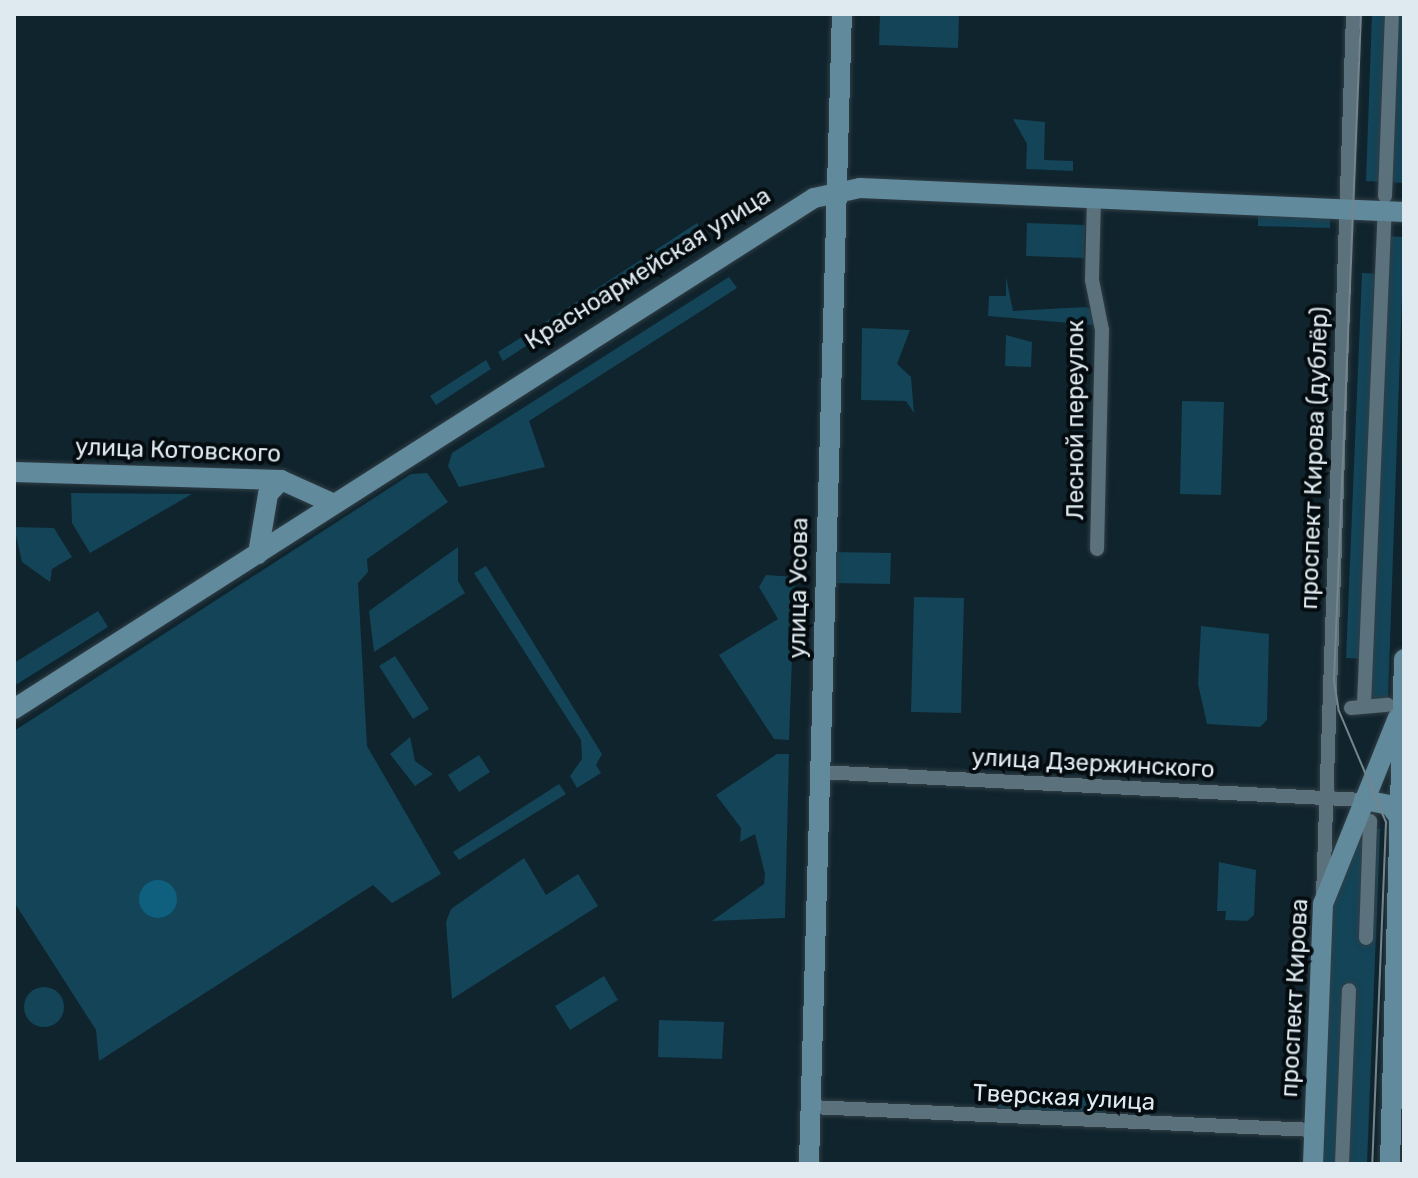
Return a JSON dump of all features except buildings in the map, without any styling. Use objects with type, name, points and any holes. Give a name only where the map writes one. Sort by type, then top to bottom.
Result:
[{"type":"main road","name":"улица Усова","points":[[809,1164],[842,14]]},
{"type":"main road","name":"Красноармейская улица","points":[[14,709],[765,224],[835,191],[1094,197],[1404,212]]},
{"type":"main road","name":"улица Котовского","points":[[14,472],[281,480],[334,504]]},
{"type":"main road","points":[[258,554],[268,494],[281,480]]},
{"type":"main road","name":"проспект Кирова","points":[[1313,1164],[1323,904],[1364,800],[1395,705],[1404,659]]},
{"type":"main road","name":"проспект Кирова","points":[[1390,1164],[1398,1131],[1404,803],[1395,705]]},
{"type":"main road","points":[[1364,800],[1390,805],[1403,823]]},
{"type":"street","name":"проспект Кирова (дублёр)","points":[[1323,904],[1324,797],[1353,14]]},
{"type":"street","points":[[1385,196],[1392,14]]},
{"type":"street","name":"Лесной переулок","points":[[1094,197],[1092,280],[1102,330],[1097,549]]},
{"type":"street","points":[[1384,220],[1358,706],[1395,705]]},
{"type":"street","name":"улица Дзержинского","points":[[820,772],[1364,800]]},
{"type":"street","points":[[1366,938],[1370,821]]},
{"type":"street","points":[[1342,1164],[1349,990]]},
{"type":"street","name":"Тверская улица","points":[[811,1107],[1314,1130]]},
{"type":"shaded area","points":[[880,14],[959,14],[958,48],[879,45]]},
{"type":"shaded area","points":[[1372,14],[1404,14],[1404,183],[1366,181]]},
{"type":"shaded area","points":[[1013,119],[1045,122],[1044,160],[1073,161],[1073,171],[1026,169],[1027,144]]},
{"type":"shaded area","points":[[1258,213],[1330,216],[1330,228],[1258,226]]},
{"type":"shaded area","points":[[697,223],[703,232],[596,301],[590,293]]},
{"type":"shaded area","points":[[1027,223],[1085,225],[1084,258],[1026,256]]},
{"type":"shaded area","points":[[1383,236],[1404,237],[1388,700],[1364,699],[1365,659],[1346,658],[1362,273],[1381,274]]},
{"type":"shaded area","points":[[729,277],[737,288],[529,421],[545,467],[459,487],[448,466],[452,453]]},
{"type":"shaded area","points":[[1006,277],[1013,311],[1086,307],[1095,312],[1094,325],[988,316],[989,296],[1006,296]]},
{"type":"shaded area","points":[[578,301],[583,309],[503,361],[498,352]]},
{"type":"shaded area","points":[[862,328],[910,330],[897,364],[911,377],[914,413],[906,401],[861,400]]},
{"type":"shaded area","points":[[1006,335],[1032,342],[1031,367],[1005,366]]},
{"type":"shaded area","points":[[486,360],[491,369],[436,405],[430,396]]},
{"type":"shaded area","points":[[1182,401],[1224,402],[1221,495],[1180,494]]},
{"type":"shaded area","points":[[427,473],[448,502],[367,559],[368,572],[358,583],[367,746],[441,874],[392,903],[373,885],[99,1061],[96,1030],[14,902],[14,731],[411,474]]},
{"type":"shaded area","points":[[71,493],[192,494],[90,553],[72,523]]},
{"type":"shaded area","points":[[14,527],[54,528],[72,557],[52,569],[50,582],[22,562]]},
{"type":"shaded area","points":[[458,547],[458,581],[465,593],[374,652],[369,611]]},
{"type":"shaded area","points":[[834,552],[891,553],[890,584],[833,583]]},
{"type":"shaded area","points":[[486,566],[602,754],[596,765],[601,773],[577,788],[570,776],[582,759],[581,740],[474,573]]},
{"type":"shaded area","points":[[766,575],[795,577],[789,740],[774,739],[719,655],[778,619],[759,587]]},
{"type":"shaded area","points":[[914,597],[964,598],[961,713],[911,712]]},
{"type":"shaded area","points":[[98,611],[108,627],[14,686],[14,663]]},
{"type":"shaded area","points":[[1201,626],[1269,634],[1267,720],[1260,727],[1207,724],[1198,684]]},
{"type":"shaded area","points":[[395,656],[429,709],[413,719],[379,666]]},
{"type":"shaded area","points":[[410,737],[415,761],[433,774],[415,786],[390,754]]},
{"type":"shaded area","points":[[777,754],[789,754],[785,918],[712,921],[764,884],[765,874],[755,834],[740,842],[741,828],[716,795]]},
{"type":"shaded area","points":[[479,755],[490,772],[459,792],[448,775]]},
{"type":"shaded area","points":[[559,784],[566,794],[459,860],[453,852]]},
{"type":"shaded area","points":[[1361,828],[1380,829],[1367,1164],[1322,1164],[1330,905]]},
{"type":"shaded area","points":[[524,858],[546,895],[578,874],[598,906],[452,999],[446,922],[451,909]]},
{"type":"shaded area","points":[[1219,862],[1256,870],[1254,915],[1247,921],[1225,920],[1226,911],[1217,911]]},
{"type":"shaded area","points":[[158,880],[171,886],[177,899],[171,912],[158,918],[145,912],[139,899],[145,886]]},
{"type":"shaded area","points":[[604,976],[618,1000],[570,1030],[555,1006]]},
{"type":"shaded area","points":[[44,987],[58,993],[64,1007],[58,1021],[44,1027],[30,1021],[24,1007],[30,993]]},
{"type":"shaded area","points":[[659,1020],[724,1022],[722,1059],[658,1057]]},
{"type":"shaded area","points":[[999,1094],[1103,1098],[1102,1114],[998,1110]]},
{"type":"tram line","points":[[1361,14],[1334,681],[1339,711],[1386,822],[1372,1164]]}]
